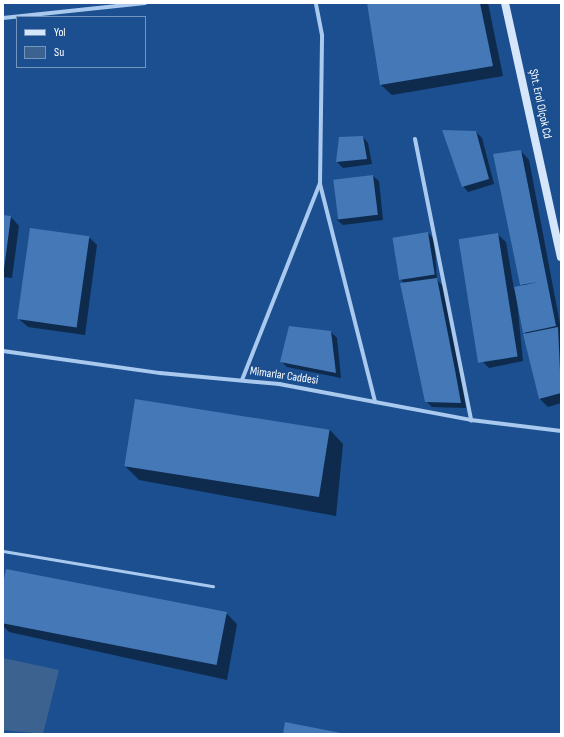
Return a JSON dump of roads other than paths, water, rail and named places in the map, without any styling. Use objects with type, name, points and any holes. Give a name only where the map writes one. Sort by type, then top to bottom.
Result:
[{"type":"street","points":[[17,16],[96,5],[146,3]]},
{"type":"street","points":[[316,3],[322,35],[320,183],[375,402]]},
{"type":"street","name":"Şht. Erol Olçok Cd","points":[[506,3],[561,258]]},
{"type":"street","points":[[3,18],[16,16]]},
{"type":"street","points":[[415,139],[471,420]]},
{"type":"street","points":[[242,380],[320,183]]},
{"type":"street","name":"Mimarlar Caddesi","points":[[3,351],[242,380],[375,402],[471,420],[561,431]]},
{"type":"lane","points":[[3,551],[214,586]]},
{"type":"water","points":[[3,658],[59,670],[43,734],[3,730]]}]
